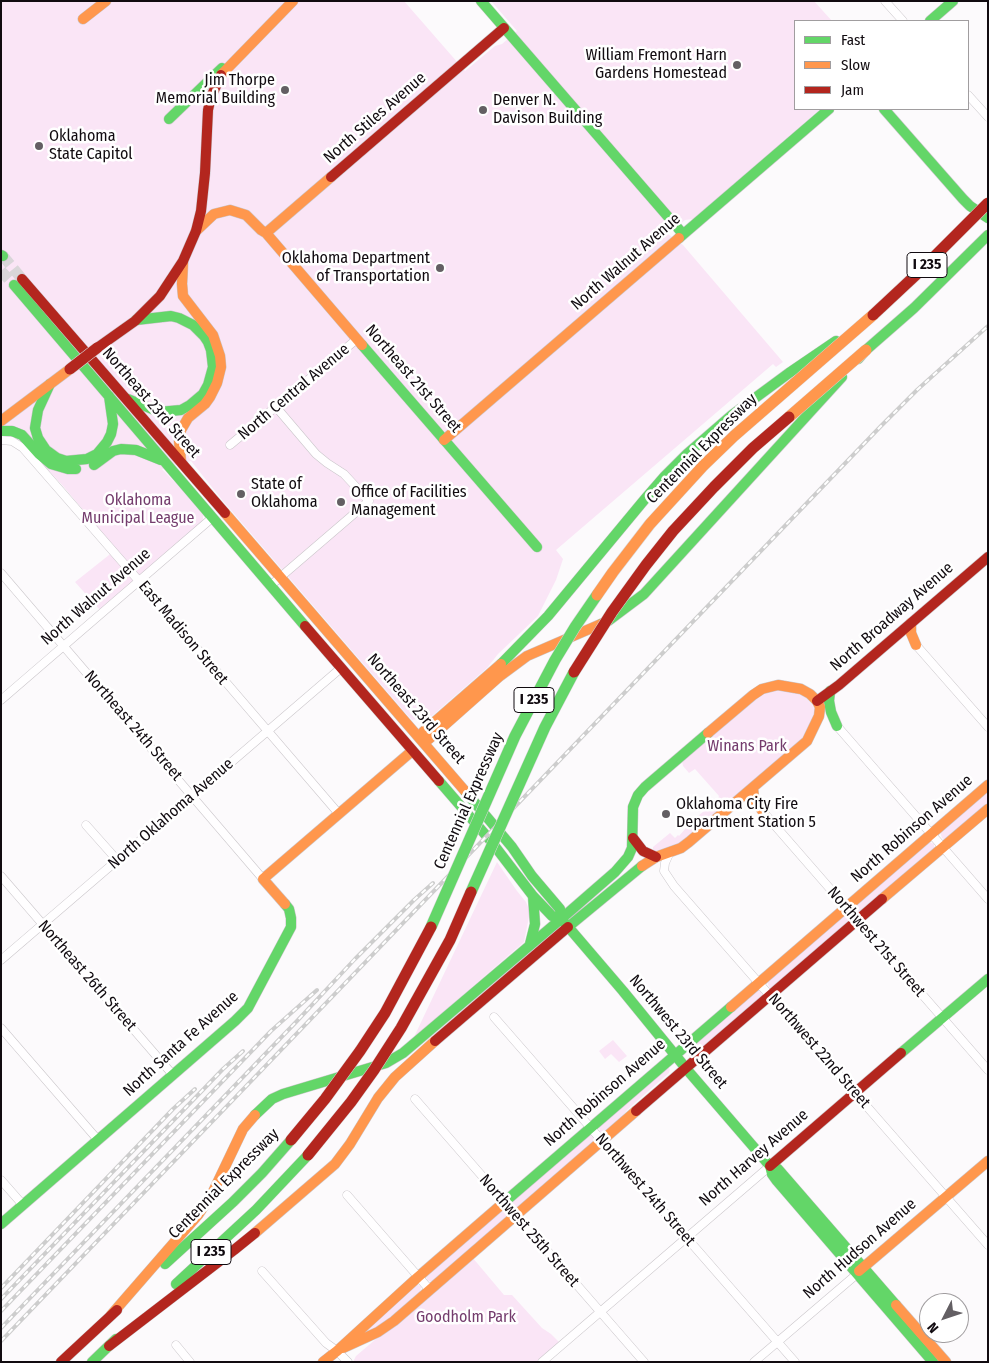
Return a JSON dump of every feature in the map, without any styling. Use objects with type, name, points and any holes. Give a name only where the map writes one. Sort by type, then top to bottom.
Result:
[{"type":"main road","points":[[83,19],[106,1]]},
{"type":"main road","points":[[1,421],[135,321],[153,304],[174,276],[196,231],[202,200],[208,110],[211,97],[222,74],[293,1]]},
{"type":"main road","points":[[481,1],[683,234]]},
{"type":"main road","points":[[931,20],[953,1]]},
{"type":"main road","name":"North Stiles Avenue","points":[[266,233],[504,28]]},
{"type":"main road","points":[[169,119],[220,70],[247,50]]},
{"type":"main road","name":"North Walnut Avenue","points":[[444,440],[828,110]]},
{"type":"main road","points":[[885,110],[970,206],[988,218]]},
{"type":"main road","name":"Centennial Expressway","points":[[61,1362],[262,1173],[325,1099],[360,1052],[408,973],[429,932],[520,727],[555,660],[598,592],[650,524],[703,466],[734,436],[918,273],[988,203]]},
{"type":"main road","name":"Northeast 21st Street","points":[[196,231],[214,214],[230,210],[246,215],[266,233],[536,547]]},
{"type":"main road","name":"I 235","points":[[92,1362],[256,1210],[308,1155],[351,1102],[401,1028],[428,983],[450,940],[544,727],[577,666],[612,612],[673,531],[753,448],[914,308],[988,235]]},
{"type":"main road","points":[[182,463],[179,441],[181,430],[188,418],[205,404],[210,397],[220,376],[221,367],[219,350],[212,335],[184,296],[182,284],[183,261]]},
{"type":"main road","name":"Northeast 23rd Street","points":[[18,282],[182,463],[484,813],[560,909],[565,923],[552,916],[533,896],[490,840],[163,461],[18,282]]},
{"type":"main road","points":[[124,397],[159,412],[181,410],[203,394],[208,385],[213,367],[208,342],[193,325],[171,316],[155,316],[135,321]]},
{"type":"main road","points":[[422,741],[423,732],[498,667],[548,616],[664,477],[694,448],[732,415],[789,372],[864,322]]},
{"type":"main road","points":[[263,878],[422,741],[429,739],[500,676],[527,656],[608,621],[644,594],[866,350]]},
{"type":"main road","points":[[50,384],[38,410],[35,428],[38,438],[46,450],[57,458],[66,461],[87,459],[97,454],[107,442],[111,434],[112,424],[109,396]]},
{"type":"main road","points":[[1,431],[6,430],[18,433],[44,459],[51,464],[68,469],[78,469],[93,465],[113,451],[121,448],[136,450],[163,461]]},
{"type":"main road","name":"North Broadway Avenue","points":[[817,701],[988,557]]},
{"type":"main road","points":[[911,623],[911,633],[916,645]]},
{"type":"main road","points":[[110,1346],[234,1250],[324,1174],[350,1144],[378,1098],[395,1077],[565,923],[621,867],[632,848],[633,807],[638,795],[645,787],[762,689],[778,685],[802,689],[817,701],[820,707],[819,716],[806,741],[753,788],[681,848],[656,857],[565,923],[530,944],[416,1043],[386,1063],[292,1091],[272,1100],[260,1109],[243,1128],[220,1179],[198,1215],[111,1315]]},
{"type":"main road","points":[[830,691],[831,712],[837,726]]},
{"type":"main road","name":"North Robinson Avenue","points":[[323,1362],[418,1276],[590,1127],[988,786]]},
{"type":"main road","points":[[753,788],[754,800],[764,813]]},
{"type":"main road","name":"North Robinson Avenue","points":[[337,1351],[388,1324],[988,809]]},
{"type":"main road","points":[[633,838],[643,851],[656,857]]},
{"type":"main road","name":"North Santa Fe Avenue","points":[[1,1224],[173,1076],[248,1008],[289,932],[291,922],[289,909],[263,878]]},
{"type":"main road","points":[[530,944],[535,924],[533,896]]},
{"type":"main road","name":"Northwest 23rd Street","points":[[565,923],[770,1166],[778,1168],[933,1362]]},
{"type":"main road","name":"North Harvey Avenue","points":[[770,1166],[988,979]]},
{"type":"main road","name":"North Hudson Avenue","points":[[860,1270],[988,1161]]},
{"type":"main road","name":"Northwest 23rd Street","points":[[860,1270],[946,1362]]},
{"type":"street","points":[[886,1],[902,20]]},
{"type":"street","points":[[969,96],[988,117]]},
{"type":"street","name":"North Central Avenue","points":[[230,446],[357,339]]},
{"type":"street","points":[[270,586],[369,501],[344,474],[326,463],[316,454],[276,407]]},
{"type":"street","name":"East Madison Street","points":[[1,440],[12,441],[23,448],[338,814]]},
{"type":"street","name":"North Walnut Avenue","points":[[1,700],[212,518]]},
{"type":"street","name":"Northeast 24th Street","points":[[1,573],[263,878]]},
{"type":"street","points":[[916,645],[988,727]]},
{"type":"street","name":"North Oklahoma Avenue","points":[[1,960],[342,668]]},
{"type":"street","points":[[837,726],[988,899]]},
{"type":"street","name":"Northwest 21st Street","points":[[764,813],[988,1070]]},
{"type":"street","points":[[86,824],[118,861]]},
{"type":"street","name":"Northwest 22nd Street","points":[[670,852],[664,869],[674,886],[988,1245]]},
{"type":"street","name":"Northeast 26th Street","points":[[1,876],[173,1076]]},
{"type":"street","name":"Northwest 24th Street","points":[[494,1017],[795,1362]]},
{"type":"street","points":[[1,1028],[98,1140]]},
{"type":"street","name":"Northwest 25th Street","points":[[415,1099],[644,1362]]},
{"type":"street","name":"North Harvey Avenue","points":[[542,1362],[770,1166]]},
{"type":"street","points":[[1,1180],[23,1205]]},
{"type":"street","points":[[347,1195],[429,1289]]},
{"type":"street","name":"North Hudson Avenue","points":[[754,1362],[860,1270]]},
{"type":"street","points":[[262,1271],[326,1343],[348,1362]]},
{"type":"street","points":[[176,1345],[190,1362]]},
{"type":"green space","name":"Oklahoma Municipal League","points":[[1,1],[404,1],[465,71],[495,46],[502,44],[517,31],[491,1],[814,1],[831,20],[794,20],[794,110],[819,110],[693,219],[685,220],[668,234],[683,245],[783,362],[776,367],[773,364],[556,550],[563,559],[556,580],[538,616],[498,654],[487,668],[425,722],[419,719],[412,720],[409,717],[223,501],[191,461],[162,469],[203,515],[202,522],[100,610],[75,582],[115,548],[63,486],[20,440],[8,435],[1,435]]},
{"type":"green space","name":"Winans Park","points":[[777,690],[798,693],[806,698],[814,707],[815,714],[804,738],[684,842],[656,852],[653,847],[670,833],[675,838],[679,836],[693,820],[719,799],[719,796],[695,769],[689,773],[683,766],[682,761],[760,695]]},
{"type":"green space","points":[[988,790],[988,805],[945,840],[942,838],[940,832]]},
{"type":"green space","points":[[929,842],[934,844],[934,850],[861,913],[855,910],[855,906]]},
{"type":"green space","points":[[497,862],[526,902],[530,912],[524,942],[414,1037]]},
{"type":"green space","points":[[845,915],[849,917],[850,921],[771,988],[769,987],[767,981]]},
{"type":"green space","points":[[758,990],[762,996],[689,1057],[688,1054],[692,1047],[733,1013],[739,1004]]},
{"type":"green space","points":[[613,1040],[627,1056],[619,1062],[611,1054],[605,1059],[599,1051]]},
{"type":"green space","points":[[667,1067],[670,1069],[669,1073],[627,1110],[622,1117],[603,1133],[600,1132],[599,1127]]},
{"type":"green space","points":[[590,1135],[594,1140],[592,1143],[520,1206],[514,1206],[513,1200]]},
{"type":"green space","points":[[502,1210],[507,1214],[506,1218],[432,1282],[427,1280],[426,1276]]},
{"type":"green space","name":"Goodholm Park","points":[[472,1257],[504,1295],[512,1295],[542,1328],[559,1342],[536,1362],[353,1362],[356,1356]]},
{"type":"green space","points":[[417,1284],[421,1287],[420,1292],[388,1319],[368,1333],[356,1335]]},
{"type":"tunnel","points":[[3,256],[22,279]]},
{"type":"tunnel","points":[[1,271],[14,285]]},
{"type":"railway","points":[[1,1341],[881,426],[917,390],[988,326]]},
{"type":"railway","points":[[1,1328],[355,959],[433,883]]},
{"type":"railway","points":[[1,1311],[271,1031],[317,990]]},
{"type":"railway","points":[[1,1299],[223,1069],[243,1051]]},
{"type":"railway","points":[[1,1288],[173,1109],[195,1089]]},
{"type":"traffic: fast","points":[[481,1],[683,234]]},
{"type":"traffic: fast","points":[[931,20],[953,1]]},
{"type":"traffic: fast","points":[[169,119],[222,68]]},
{"type":"traffic: fast","points":[[679,238],[828,110]]},
{"type":"traffic: fast","points":[[885,110],[963,199],[988,218]]},
{"type":"traffic: fast","points":[[858,359],[914,308],[988,235]]},
{"type":"traffic: fast","points":[[14,285],[305,626]]},
{"type":"traffic: fast","points":[[128,399],[159,412],[181,410],[203,394],[208,385],[213,367],[208,342],[193,325],[171,316],[136,320]]},
{"type":"traffic: fast","points":[[501,664],[548,616],[645,499],[687,454],[732,415],[836,341]]},
{"type":"traffic: fast","points":[[362,345],[537,547]]},
{"type":"traffic: fast","points":[[601,624],[608,621],[644,594],[842,377]]},
{"type":"traffic: fast","points":[[50,384],[38,410],[35,428],[38,438],[46,450],[57,458],[66,461],[87,459],[97,454],[107,442],[113,424],[109,396]]},
{"type":"traffic: fast","points":[[1,431],[12,431],[22,435],[51,464],[68,469],[76,469]]},
{"type":"traffic: fast","points":[[94,465],[113,451],[121,449],[136,450],[161,460]]},
{"type":"traffic: fast","points":[[431,927],[515,736],[555,660],[597,595]]},
{"type":"traffic: fast","points":[[471,892],[545,727],[574,672]]},
{"type":"traffic: fast","points":[[830,691],[831,712],[837,726]]},
{"type":"traffic: fast","points":[[561,919],[615,872],[628,857],[632,848],[633,807],[638,795],[708,733]]},
{"type":"traffic: fast","points":[[439,781],[490,840],[533,896],[552,916],[561,919]]},
{"type":"traffic: fast","points":[[465,791],[560,909],[561,919]]},
{"type":"traffic: fast","points":[[568,927],[642,866]]},
{"type":"traffic: fast","points":[[530,944],[535,924],[533,896]]},
{"type":"traffic: fast","points":[[1,1224],[248,1008],[291,927],[289,909],[285,904]]},
{"type":"traffic: fast","points":[[255,1115],[272,1099],[283,1094],[386,1063],[403,1053],[561,919]]},
{"type":"traffic: fast","points":[[564,922],[770,1166],[778,1169],[896,1305]]},
{"type":"traffic: fast","points":[[901,1053],[988,979]]},
{"type":"traffic: fast","points":[[501,1205],[731,1007]]},
{"type":"traffic: fast","points":[[165,1264],[233,1202],[291,1140]]},
{"type":"traffic: fast","points":[[176,1284],[256,1210],[308,1155]]},
{"type":"traffic: fast","points":[[770,1166],[772,1174],[777,1181],[933,1362]]},
{"type":"traffic: fast","points":[[92,1362],[116,1339]]},
{"type":"traffic: slow","points":[[83,19],[106,1]]},
{"type":"traffic: slow","points":[[221,75],[293,1]]},
{"type":"traffic: slow","points":[[331,177],[266,233],[362,345]]},
{"type":"traffic: slow","points":[[196,231],[214,214],[230,210],[246,215],[266,233]]},
{"type":"traffic: slow","points":[[444,440],[679,238]]},
{"type":"traffic: slow","points":[[181,461],[179,441],[181,430],[188,418],[205,404],[210,397],[217,383],[221,367],[220,356],[213,335],[183,296],[183,263]]},
{"type":"traffic: slow","points":[[597,595],[650,524],[703,466],[734,436],[873,315]]},
{"type":"traffic: slow","points":[[789,417],[866,350]]},
{"type":"traffic: slow","points":[[1,421],[70,369]]},
{"type":"traffic: slow","points":[[225,513],[465,791]]},
{"type":"traffic: slow","points":[[911,623],[911,633],[916,645]]},
{"type":"traffic: slow","points":[[501,664],[423,732],[422,741],[429,739],[500,676],[527,656],[601,624]]},
{"type":"traffic: slow","points":[[642,866],[656,857],[681,848],[689,842],[807,741],[819,716],[820,707],[810,694],[801,689],[778,685],[762,689],[753,695],[708,733]]},
{"type":"traffic: slow","points":[[285,904],[263,879],[412,751]]},
{"type":"traffic: slow","points":[[731,1007],[988,785]]},
{"type":"traffic: slow","points":[[753,788],[754,800],[764,813]]},
{"type":"traffic: slow","points":[[882,899],[988,809]]},
{"type":"traffic: slow","points":[[255,1233],[335,1164],[350,1144],[378,1098],[395,1077],[435,1041]]},
{"type":"traffic: slow","points":[[343,1348],[378,1332],[394,1321],[636,1111]]},
{"type":"traffic: slow","points":[[111,1315],[198,1215],[212,1194],[243,1129],[255,1115]]},
{"type":"traffic: slow","points":[[859,1271],[988,1161]]},
{"type":"traffic: slow","points":[[323,1362],[501,1205]]},
{"type":"traffic: slow","points":[[896,1305],[946,1362]]},
{"type":"traffic: jam","points":[[331,177],[504,28]]},
{"type":"traffic: jam","points":[[97,348],[135,321],[160,296],[183,261],[196,231],[201,211],[208,110],[211,97],[221,75]]},
{"type":"traffic: jam","points":[[873,315],[988,203]]},
{"type":"traffic: jam","points":[[22,279],[225,513]]},
{"type":"traffic: jam","points":[[70,369],[97,348]]},
{"type":"traffic: jam","points":[[574,672],[612,612],[673,531],[753,448],[789,417]]},
{"type":"traffic: jam","points":[[817,701],[839,685],[988,557]]},
{"type":"traffic: jam","points":[[305,626],[439,781]]},
{"type":"traffic: jam","points":[[633,838],[643,851],[656,857]]},
{"type":"traffic: jam","points":[[308,1155],[351,1102],[401,1028],[450,940],[471,892]]},
{"type":"traffic: jam","points":[[636,1111],[882,899]]},
{"type":"traffic: jam","points":[[291,1140],[325,1099],[385,1013],[431,927]]},
{"type":"traffic: jam","points":[[435,1041],[568,927]]},
{"type":"traffic: jam","points":[[770,1166],[901,1053]]},
{"type":"traffic: jam","points":[[109,1346],[255,1233]]},
{"type":"traffic: jam","points":[[61,1362],[117,1310]]},
{"type":"place","name":"William Fremont Harn Gardens Homestead","points":[[737,65]]},
{"type":"place","name":"Jim Thorpe Memorial Building","points":[[285,90]]},
{"type":"place","name":"Denver N. Davison Building","points":[[483,110]]},
{"type":"place","name":"Oklahoma State Capitol","points":[[39,146]]},
{"type":"place","name":"Oklahoma Department of Transportation","points":[[440,268]]},
{"type":"place","name":"State of Oklahoma","points":[[241,494]]},
{"type":"place","name":"Office of Facilities Management","points":[[341,502]]},
{"type":"place","name":"Oklahoma City Fire Department Station 5","points":[[666,814]]}]
